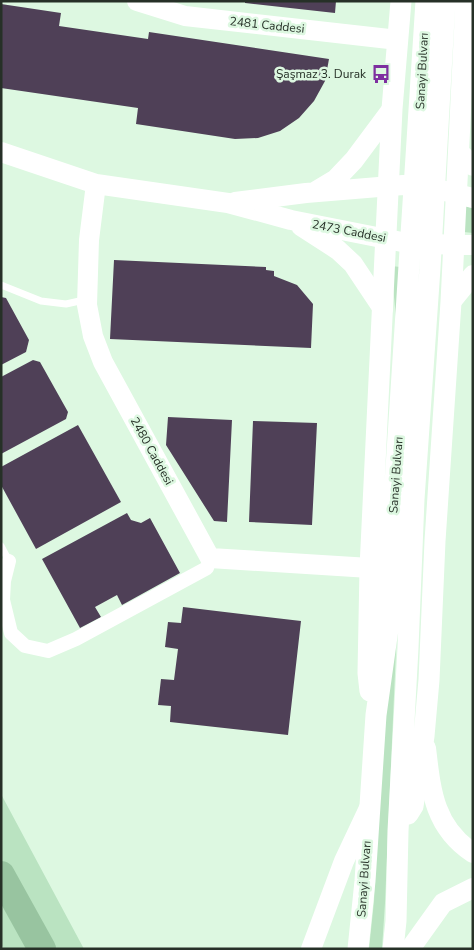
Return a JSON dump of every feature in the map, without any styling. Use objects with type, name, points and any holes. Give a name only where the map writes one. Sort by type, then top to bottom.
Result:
[{"type":"main road","points":[[376,715],[369,687],[368,673],[370,568],[392,106],[401,1]]},
{"type":"main road","name":"Sanayi Bulvarı","points":[[358,949],[365,881],[376,715],[388,629],[393,515],[426,1]]},
{"type":"main road","name":"Sanayi Bulvarı","points":[[393,949],[396,921],[398,831],[414,499],[430,268],[445,1]]},
{"type":"main road","points":[[398,831],[412,806],[424,736],[429,680],[436,514],[450,308],[463,245],[466,159],[466,1]]},
{"type":"main road","points":[[392,106],[402,120],[412,126],[428,129],[445,126],[466,111]]},
{"type":"main road","points":[[383,313],[399,292],[414,288],[433,291],[450,308]]},
{"type":"street","name":"2481 Caddesi","points":[[144,2],[191,17],[398,40]]},
{"type":"street","points":[[316,192],[336,179],[354,160],[392,106]]},
{"type":"street","name":"2473 Caddesi","points":[[1,152],[96,184],[228,203],[291,220],[422,244],[463,245]]},
{"type":"street","name":"2480 Caddesi","points":[[96,184],[89,240],[87,299],[93,336],[103,362],[210,558]]},
{"type":"street","name":"2473 Caddesi","points":[[228,203],[316,192],[388,186],[425,186],[464,196]]},
{"type":"street","points":[[291,220],[338,250],[348,259],[366,283],[383,313]]},
{"type":"street","points":[[450,308],[473,275]]},
{"type":"street","points":[[9,561],[4,581],[3,600],[11,633],[25,646],[48,652],[76,639],[207,568],[210,558],[370,568]]},
{"type":"street","points":[[424,736],[430,782],[436,809],[454,839],[473,853]]},
{"type":"street","points":[[311,949],[344,861],[369,808]]},
{"type":"street","points":[[410,949],[443,903],[473,888]]},
{"type":"lane","points":[[1,285],[41,301],[66,304],[87,299]]},
{"type":"lane","points":[[1,546],[9,561]]},
{"type":"green space","points":[[464,206],[473,208],[473,233],[464,232]]},
{"type":"green space","points":[[391,266],[420,269],[409,351],[382,949],[369,949],[374,901],[397,328]]},
{"type":"green space","points":[[1,794],[84,949],[4,949],[1,944]]},
{"type":"building","points":[[245,1],[336,1],[335,13],[245,3]]},
{"type":"building","points":[[1,4],[61,13],[59,26],[148,39],[149,32],[329,59],[325,81],[314,101],[299,118],[280,131],[258,138],[235,139],[136,124],[138,108],[1,88]]},
{"type":"building","points":[[114,260],[266,267],[266,270],[274,271],[274,276],[297,285],[313,304],[311,348],[110,339]]},
{"type":"building","points":[[1,297],[6,298],[29,340],[26,352],[1,365]]},
{"type":"building","points":[[33,360],[40,362],[68,412],[66,419],[1,454],[1,377]]},
{"type":"building","points":[[168,417],[232,420],[227,522],[214,521],[166,445]]},
{"type":"building","points":[[253,421],[317,423],[312,525],[249,522]]},
{"type":"building","points":[[78,425],[121,502],[36,549],[1,485],[1,467]]},
{"type":"building","points":[[127,513],[131,520],[141,523],[150,518],[180,573],[122,605],[117,595],[95,607],[101,617],[80,628],[42,559]]},
{"type":"building","points":[[183,607],[301,621],[288,735],[170,722],[171,706],[158,705],[161,679],[174,680],[178,649],[165,647],[168,622],[181,623]]},
{"type":"waterway","points":[[1,875],[42,949]]},
{"type":"place","name":"Şaşmaz 3. Durak","points":[[381,74]]}]
